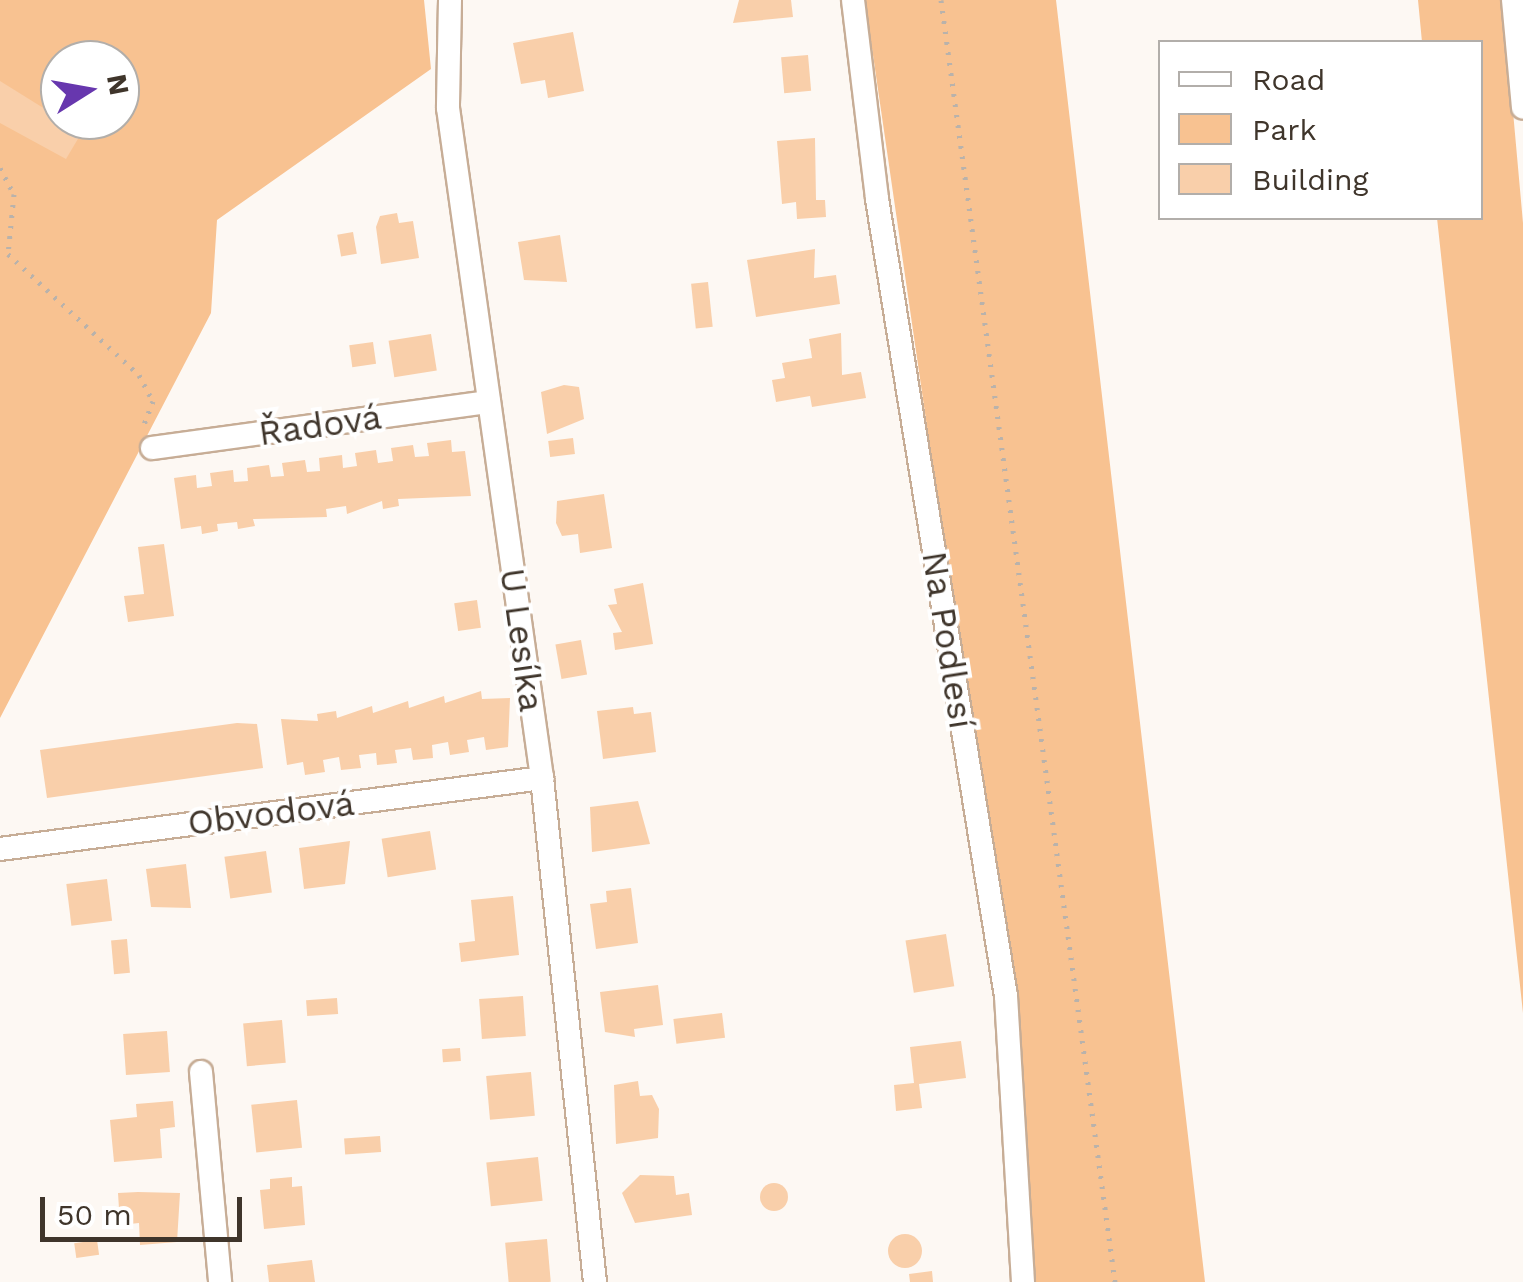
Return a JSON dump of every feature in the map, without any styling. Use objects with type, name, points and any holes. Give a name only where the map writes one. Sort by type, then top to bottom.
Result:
[{"type":"street","name":"U Lesíka","points":[[450,0],[448,108],[542,778],[595,1282]]},
{"type":"street","name":"Na Podlesí","points":[[853,0],[876,199],[1006,996],[1023,1282]]},
{"type":"street","points":[[1514,0],[1523,108]]},
{"type":"street","name":"Řadová","points":[[152,448],[489,402]]},
{"type":"street","name":"Obvodová","points":[[0,849],[542,778]]},
{"type":"street","points":[[200,1072],[220,1282]]},
{"type":"path","points":[[941,0],[1115,1282]]},
{"type":"path","points":[[0,168],[14,194],[8,254],[139,376],[153,401],[139,434],[152,448]]},
{"type":"green space","points":[[0,0],[424,0],[431,69],[217,220],[211,313],[0,718]]},
{"type":"green space","points":[[865,0],[1056,0],[1205,1282],[1036,1282],[1011,1005]]},
{"type":"green space","points":[[1418,0],[1503,0],[1523,223],[1523,1013],[1437,220],[1483,220],[1483,40],[1422,40]]},
{"type":"building","points":[[739,0],[791,0],[793,17],[733,23]]},
{"type":"building","points":[[573,32],[584,91],[548,98],[545,80],[521,84],[513,43]]},
{"type":"building","points":[[808,55],[811,91],[784,93],[781,57]]},
{"type":"building","points":[[0,81],[40,106],[40,140],[77,140],[66,159],[0,123]]},
{"type":"building","points":[[815,138],[816,200],[825,200],[826,217],[797,219],[796,202],[782,204],[777,141]]},
{"type":"building","points":[[397,213],[399,223],[413,221],[419,258],[381,264],[376,227],[380,216]]},
{"type":"building","points":[[353,232],[357,254],[341,256],[337,235]]},
{"type":"building","points":[[560,235],[567,282],[524,280],[518,242]]},
{"type":"building","points":[[815,249],[814,278],[836,275],[840,304],[756,317],[747,260]]},
{"type":"building","points":[[708,282],[713,327],[696,329],[691,284]]},
{"type":"building","points":[[841,333],[842,375],[861,372],[866,398],[812,407],[810,396],[776,402],[772,380],[785,378],[782,363],[812,358],[809,339]]},
{"type":"building","points":[[431,334],[437,371],[394,377],[389,341]]},
{"type":"building","points":[[373,342],[376,364],[352,367],[349,345]]},
{"type":"building","points":[[564,385],[579,387],[584,419],[547,434],[541,392]]},
{"type":"building","points":[[573,438],[575,454],[550,457],[548,441]]},
{"type":"building","points":[[451,440],[452,452],[465,451],[471,496],[398,499],[399,506],[383,509],[382,501],[347,514],[346,506],[326,509],[327,517],[253,519],[255,526],[238,529],[237,522],[217,524],[218,531],[202,534],[201,526],[181,529],[174,478],[196,475],[197,488],[212,486],[210,473],[233,470],[234,482],[248,481],[247,468],[269,465],[271,477],[284,476],[282,463],[305,460],[307,472],[320,471],[319,458],[342,455],[343,468],[357,466],[355,453],[376,450],[378,463],[393,461],[391,448],[413,445],[415,457],[429,456],[427,443]]},
{"type":"building","points":[[604,494],[612,548],[580,553],[578,534],[562,536],[556,523],[557,501]]},
{"type":"building","points":[[164,544],[174,616],[128,622],[124,596],[144,594],[138,547]]},
{"type":"building","points":[[643,583],[653,644],[615,650],[613,633],[622,632],[608,605],[617,604],[614,589]]},
{"type":"building","points":[[477,600],[481,628],[458,631],[454,603]]},
{"type":"building","points":[[581,640],[587,674],[561,679],[555,645]]},
{"type":"building","points":[[481,691],[482,699],[510,698],[508,747],[486,750],[484,737],[467,740],[469,752],[450,755],[448,742],[432,745],[433,758],[413,760],[411,748],[395,750],[397,763],[377,765],[376,753],[359,755],[361,768],[341,770],[339,757],[323,760],[325,772],[305,775],[303,762],[287,765],[281,719],[318,721],[317,714],[336,711],[337,718],[372,706],[373,713],[408,701],[409,708],[444,696],[445,703]]},
{"type":"building","points":[[633,707],[634,714],[651,712],[656,752],[603,759],[597,711]]},
{"type":"building","points":[[237,723],[257,724],[263,768],[47,798],[40,750]]},
{"type":"building","points":[[638,801],[650,844],[592,852],[590,807]]},
{"type":"building","points":[[430,831],[436,870],[388,877],[382,839]]},
{"type":"building","points":[[350,841],[345,884],[304,889],[299,848]]},
{"type":"building","points":[[266,851],[272,893],[230,898],[224,857]]},
{"type":"building","points":[[186,864],[191,908],[151,907],[146,869]]},
{"type":"building","points":[[107,879],[112,921],[71,926],[66,884]]},
{"type":"building","points":[[631,888],[638,943],[596,949],[590,904],[607,902],[606,891]]},
{"type":"building","points":[[513,896],[519,955],[461,962],[459,943],[475,941],[471,900]]},
{"type":"building","points":[[946,934],[954,986],[914,993],[906,940]]},
{"type":"building","points":[[127,939],[130,973],[114,974],[111,940]]},
{"type":"building","points":[[658,985],[663,1025],[634,1029],[635,1037],[605,1032],[600,992]]},
{"type":"building","points":[[523,996],[526,1036],[482,1039],[479,999]]},
{"type":"building","points":[[337,998],[338,1014],[307,1016],[306,1000]]},
{"type":"building","points":[[722,1013],[725,1038],[676,1044],[673,1019]]},
{"type":"building","points":[[282,1020],[286,1063],[247,1066],[243,1023]]},
{"type":"building","points":[[167,1031],[170,1072],[126,1075],[123,1034]]},
{"type":"building","points":[[961,1041],[966,1078],[919,1084],[922,1108],[896,1111],[894,1085],[914,1083],[910,1047]]},
{"type":"building","points":[[460,1048],[461,1061],[443,1062],[442,1049]]},
{"type":"building","points":[[531,1072],[535,1116],[490,1120],[486,1076]]},
{"type":"building","points":[[638,1081],[640,1096],[652,1095],[659,1109],[658,1138],[616,1144],[614,1085]]},
{"type":"building","points":[[297,1100],[302,1148],[256,1153],[251,1105]]},
{"type":"building","points":[[173,1101],[175,1127],[160,1129],[162,1158],[114,1162],[110,1120],[137,1117],[136,1104]]},
{"type":"building","points":[[380,1136],[381,1152],[345,1154],[344,1139]]},
{"type":"building","points":[[538,1157],[543,1201],[491,1206],[486,1162]]},
{"type":"building","points":[[640,1175],[674,1176],[676,1195],[689,1193],[692,1215],[635,1223],[622,1193]]},
{"type":"building","points":[[292,1177],[292,1187],[302,1186],[305,1225],[264,1229],[260,1190],[270,1189],[270,1179]]},
{"type":"building","points":[[774,1183],[784,1187],[788,1197],[784,1207],[774,1211],[764,1207],[760,1197],[764,1187]]},
{"type":"building","points":[[118,1193],[180,1193],[177,1242],[140,1245],[139,1223],[120,1225]]},
{"type":"building","points":[[905,1234],[917,1239],[922,1251],[917,1263],[905,1268],[893,1263],[888,1251],[893,1239]]},
{"type":"building","points":[[547,1239],[551,1282],[509,1282],[505,1243]]},
{"type":"building","points":[[97,1240],[99,1255],[76,1258],[74,1243]]},
{"type":"building","points":[[312,1260],[315,1282],[269,1282],[267,1265]]},
{"type":"building","points":[[932,1271],[933,1282],[910,1282],[909,1274]]}]
